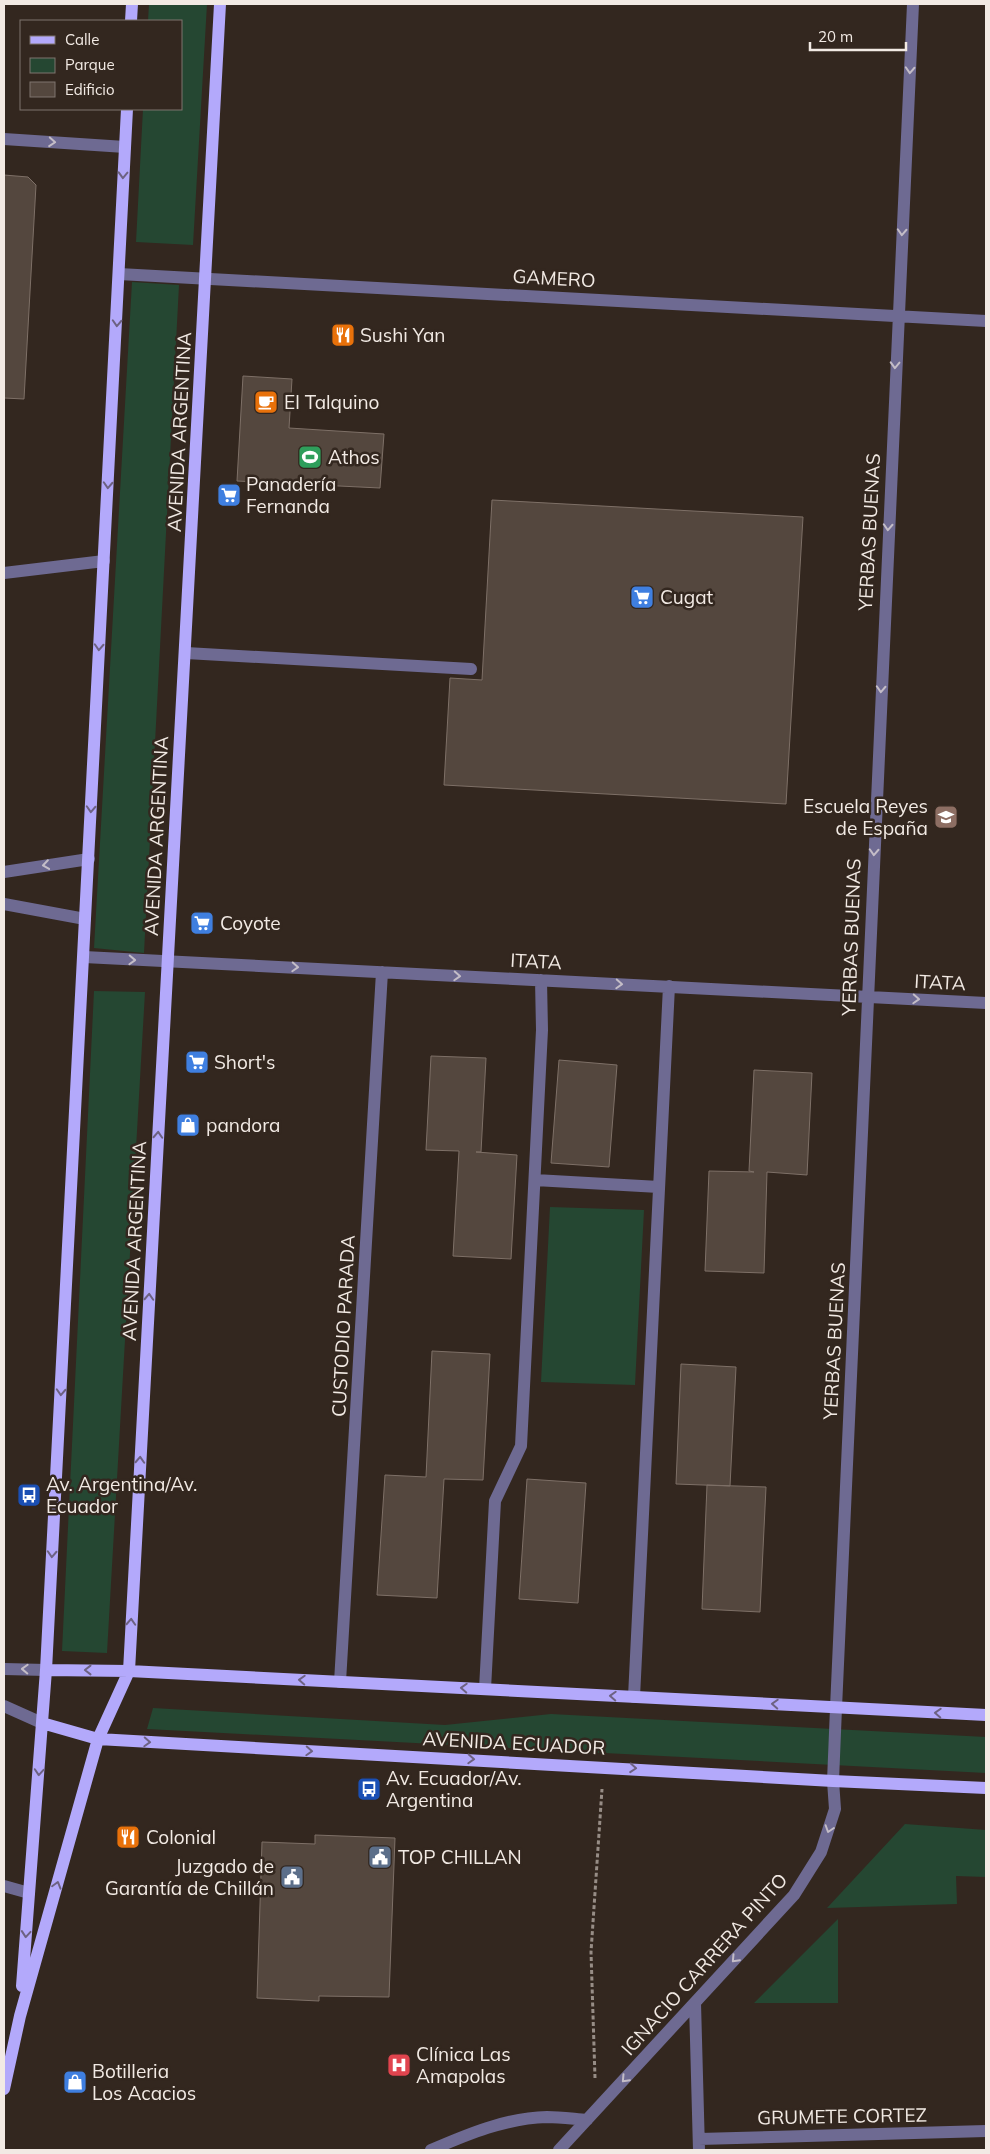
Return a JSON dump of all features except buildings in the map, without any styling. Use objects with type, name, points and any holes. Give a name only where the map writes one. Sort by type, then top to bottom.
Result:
[{"type":"main road","points":[[132,4],[132,20]]},
{"type":"main road","name":"AVENIDA ARGENTINA","points":[[129,1671],[220,4]]},
{"type":"main road","points":[[20,2016],[46,1670],[127,110]]},
{"type":"main road","points":[[46,1670],[129,1671],[986,1715]]},
{"type":"main road","points":[[4,2089],[20,2016],[98,1739],[129,1671]]},
{"type":"main road","name":"AVENIDA ECUADOR","points":[[42,1723],[98,1739],[986,1788]]},
{"type":"street","name":"YERBAS BUENAS","points":[[833,1781],[898,316],[914,4]]},
{"type":"street","points":[[4,139],[124,147]]},
{"type":"street","name":"GAMERO","points":[[119,274],[986,320]]},
{"type":"street","points":[[4,573],[104,561]]},
{"type":"street","points":[[186,654],[471,669]]},
{"type":"street","points":[[4,872],[88,859]]},
{"type":"street","points":[[4,904],[86,919]]},
{"type":"street","name":"ITATA","points":[[84,957],[986,1003]]},
{"type":"street","name":"CUSTODIO PARADA","points":[[340,1682],[382,972]]},
{"type":"street","points":[[485,1689],[494,1501],[521,1446],[542,1030],[541,980]]},
{"type":"street","points":[[634,1697],[669,986]]},
{"type":"street","points":[[535,1180],[659,1187]]},
{"type":"street","points":[[4,1669],[46,1670]]},
{"type":"street","points":[[4,1706],[42,1723]]},
{"type":"street","name":"IGNACIO CARRERA PINTO","points":[[559,2150],[794,1895],[821,1852],[835,1809],[833,1781]]},
{"type":"street","points":[[4,1886],[29,1893]]},
{"type":"street","points":[[695,2003],[699,2144]]},
{"type":"street","points":[[431,2150],[468,2134],[517,2120],[591,2115]]},
{"type":"street","name":"GRUMETE CORTEZ","points":[[699,2144],[986,2131]]},
{"type":"path","points":[[591,2115],[591,1952],[603,1766]]},
{"type":"green space","points":[[149,4],[207,4],[193,245],[136,242],[143,110],[182,110],[182,20],[148,20]]},
{"type":"green space","points":[[132,282],[179,285],[144,953],[94,948]]},
{"type":"green space","points":[[94,991],[145,992],[107,1653],[62,1651]]},
{"type":"green space","points":[[550,1207],[644,1210],[635,1385],[541,1382]]},
{"type":"green space","points":[[153,1708],[445,1725],[551,1714],[986,1737],[986,1773],[147,1729]]},
{"type":"green space","points":[[905,1824],[986,1830],[986,1877],[956,1876],[957,1904],[827,1908]]},
{"type":"green space","points":[[838,1919],[838,2003],[754,2003]]},
{"type":"place","name":"Sushi Yan","points":[[343,335]]},
{"type":"place","name":"El Talquino","points":[[266,402]]},
{"type":"place","name":"Athos","points":[[310,457]]},
{"type":"place","name":"Panadería Fernanda","points":[[229,495]]},
{"type":"place","name":"Cugat","points":[[642,597]]},
{"type":"place","name":"Escuela Reyes de España","points":[[946,817]]},
{"type":"place","name":"Coyote","points":[[202,923]]},
{"type":"place","name":"Short's","points":[[197,1062]]},
{"type":"place","name":"pandora","points":[[188,1125]]},
{"type":"place","name":"Av. Argentina/Av. Ecuador","points":[[29,1495]]},
{"type":"place","name":"Av. Ecuador/Av. Argentina","points":[[369,1789]]},
{"type":"place","name":"Colonial","points":[[128,1837]]},
{"type":"place","name":"TOP CHILLAN","points":[[380,1857]]},
{"type":"place","name":"Juzgado de Garantía de Chillán","points":[[292,1877]]},
{"type":"place","name":"Clínica Las Amapolas","points":[[399,2065]]},
{"type":"place","name":"Botilleria Los Acacios","points":[[75,2082]]}]
